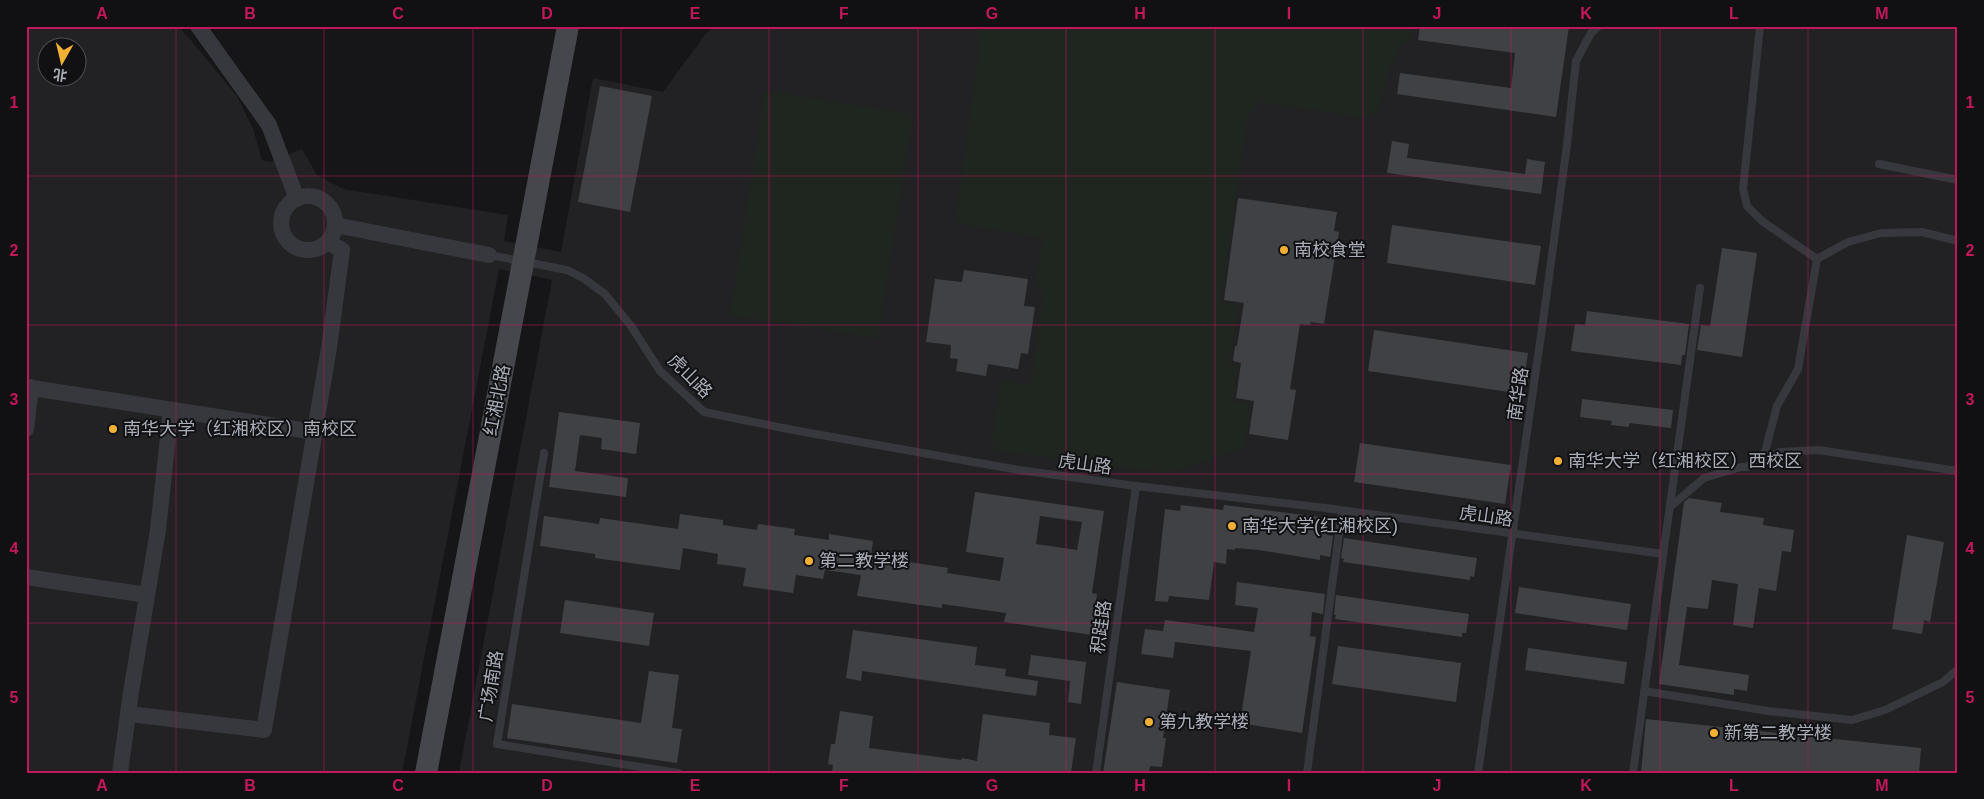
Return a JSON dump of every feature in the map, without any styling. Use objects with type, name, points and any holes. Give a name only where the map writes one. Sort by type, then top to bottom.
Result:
[{"type":"main road","name":"红湘北路","points":[[426,773],[568,26]]},
{"type":"main road","name":"红湘北路","points":[[438,773],[580,26]]},
{"type":"street","points":[[198,26],[270,125],[297,198]]},
{"type":"street","points":[[306,196],[324,201],[334,216],[335,225],[333,234],[328,242],[321,247],[305,250],[290,242],[282,228],[284,212],[289,204],[297,198],[306,196]]},
{"type":"street","points":[[335,225],[489,255]]},
{"type":"street","points":[[129,714],[264,730],[329,348],[342,250],[328,242]]},
{"type":"street","points":[[26,430],[29,387],[315,432]]},
{"type":"street","points":[[120,773],[158,530],[171,410]]},
{"type":"street","points":[[26,578],[147,595]]},
{"type":"lane","name":"南华路","points":[[1478,773],[1564,165],[1576,61],[1592,33],[1599,26]]},
{"type":"lane","points":[[1760,26],[1743,190],[1747,206],[1762,221],[1817,259]]},
{"type":"lane","points":[[1879,164],[1958,180]]},
{"type":"lane","points":[[1817,259],[1848,242],[1880,233],[1922,232],[1958,241]]},
{"type":"lane","name":"虎山路","points":[[489,255],[567,270],[583,278],[605,294],[632,326],[660,371],[704,412],[793,430],[1019,470],[1662,554]]},
{"type":"lane","points":[[1746,467],[1765,452],[1777,406],[1798,369],[1817,259]]},
{"type":"lane","points":[[1633,773],[1700,288]]},
{"type":"lane","points":[[1670,507],[1704,478],[1746,467],[1780,452],[1818,450],[1958,470]]},
{"type":"lane","name":"广场南路","points":[[544,453],[497,744],[678,773]]},
{"type":"lane","name":"积跬路","points":[[1096,773],[1136,486]]},
{"type":"lane","points":[[1307,773],[1342,511]]},
{"type":"lane","points":[[1644,691],[1768,711],[1852,720],[1884,710],[1943,682],[1958,669]]},
{"type":"shaded area","name":"南华大学(红湘校区)","points":[[31,26],[177,26],[237,96],[253,129],[262,160],[270,162],[302,149],[317,175],[343,189],[508,215],[504,241],[561,252],[593,78],[663,92],[707,32],[717,26],[1958,26],[1958,773],[459,773],[552,280],[499,269],[402,773],[26,773],[26,29]]},
{"type":"shaded area","points":[[976,26],[1411,26],[1409,39],[1399,48],[1390,67],[1378,110],[1366,118],[1259,102],[1248,115],[1221,302],[1239,305],[1230,363],[1238,365],[1233,401],[1251,404],[1245,447],[1177,470],[1161,472],[994,450],[992,439],[1000,381],[1031,385],[1043,296],[1036,279],[1043,238],[955,223],[979,49]]},
{"type":"shaded area","points":[[765,91],[913,114],[878,338],[730,315]]},
{"type":"building","points":[[1420,26],[1569,26],[1556,117],[1397,94],[1400,73],[1511,88],[1515,53],[1418,40]]},
{"type":"building","points":[[600,86],[652,96],[630,212],[578,202]]},
{"type":"building","points":[[1392,141],[1409,144],[1407,158],[1525,174],[1527,159],[1545,162],[1541,194],[1387,173]]},
{"type":"building","name":"南校食堂","points":[[1238,198],[1337,212],[1334,231],[1339,232],[1324,324],[1311,322],[1310,325],[1300,324],[1290,389],[1296,390],[1288,440],[1249,434],[1254,401],[1236,398],[1241,363],[1233,361],[1244,303],[1224,300]]},
{"type":"building","points":[[1392,225],[1541,246],[1535,285],[1387,263]]},
{"type":"building","points":[[1722,248],[1757,253],[1742,357],[1697,350],[1701,325],[1710,326]]},
{"type":"building","points":[[964,270],[1028,279],[1024,306],[1035,307],[1028,354],[1021,353],[1018,369],[988,364],[986,376],[956,371],[958,359],[950,358],[951,345],[926,342],[935,279],[962,282]]},
{"type":"building","points":[[1587,311],[1689,324],[1685,355],[1682,355],[1681,365],[1571,351],[1575,324],[1585,325]]},
{"type":"building","points":[[1374,330],[1528,353],[1522,394],[1368,371]]},
{"type":"building","points":[[1582,399],[1673,410],[1671,428],[1629,423],[1629,427],[1611,425],[1612,421],[1580,417]]},
{"type":"building","points":[[559,412],[640,423],[636,454],[601,449],[602,438],[580,435],[575,471],[628,478],[626,497],[549,487]]},
{"type":"building","points":[[1360,443],[1511,465],[1505,504],[1354,482]]},
{"type":"building","points":[[975,492],[1104,511],[1092,593],[1097,594],[1092,635],[1004,622],[1006,613],[942,604],[942,608],[857,596],[861,575],[825,570],[823,579],[796,575],[793,593],[743,586],[746,568],[717,564],[718,554],[683,548],[680,570],[595,558],[595,554],[540,546],[544,516],[599,524],[600,518],[678,529],[680,514],[723,520],[723,525],[757,530],[758,524],[795,529],[794,535],[829,540],[829,534],[873,541],[871,556],[948,568],[947,573],[1000,581],[1004,558],[966,552]],"holes":[[[1040,516],[1082,522],[1077,550],[1036,544]]]},
{"type":"building","points":[[1689,498],[1722,503],[1720,512],[1764,518],[1763,525],[1794,530],[1791,552],[1782,551],[1776,591],[1759,588],[1753,628],[1733,625],[1738,584],[1712,580],[1708,609],[1687,607],[1679,665],[1749,675],[1747,691],[1734,689],[1734,695],[1659,684],[1684,502]]},
{"type":"building","points":[[1181,505],[1223,510],[1224,505],[1329,518],[1327,535],[1333,536],[1330,557],[1320,555],[1320,560],[1259,550],[1227,549],[1226,564],[1214,562],[1209,600],[1169,596],[1168,602],[1155,601],[1165,509],[1180,511]]},
{"type":"building","points":[[1907,535],[1944,542],[1930,622],[1924,620],[1922,634],[1892,629]]},
{"type":"building","points":[[1344,538],[1477,558],[1474,577],[1470,576],[1470,580],[1343,562],[1344,559],[1341,558]]},
{"type":"building","points":[[1237,582],[1325,594],[1323,614],[1312,612],[1310,636],[1316,637],[1302,733],[1240,723],[1251,651],[1175,642],[1173,658],[1141,654],[1145,629],[1163,631],[1165,620],[1254,632],[1258,608],[1235,605]]},
{"type":"building","points":[[1519,587],[1631,604],[1627,630],[1515,613]]},
{"type":"building","points":[[1336,595],[1469,614],[1466,633],[1462,633],[1462,637],[1335,619]]},
{"type":"building","points":[[565,600],[654,613],[649,646],[560,633]]},
{"type":"building","points":[[853,630],[977,647],[975,665],[1006,669],[1005,676],[1038,681],[1036,696],[862,671],[861,681],[846,678]]},
{"type":"building","points":[[1338,646],[1461,663],[1456,702],[1332,684]]},
{"type":"building","points":[[1528,648],[1627,662],[1624,684],[1525,670]]},
{"type":"building","points":[[1031,655],[1086,662],[1081,704],[1068,702],[1070,681],[1028,675]]},
{"type":"building","points":[[649,671],[679,675],[672,728],[682,729],[677,763],[507,738],[512,704],[641,723]]},
{"type":"building","name":"第九教学楼","points":[[1117,682],[1170,690],[1163,738],[1166,738],[1162,767],[1150,766],[1149,773],[1103,773]]},
{"type":"building","points":[[840,711],[873,716],[869,748],[977,761],[983,714],[1050,723],[1049,735],[1076,738],[1071,773],[832,773],[833,765],[828,764],[831,744],[835,744]]},
{"type":"building","name":"新第二教学楼","points":[[1646,719],[1921,748],[1919,773],[1641,773]]},
{"type":"place","name":"南校食堂","points":[[1284,250]]},
{"type":"place","name":"南华大学（红湘校区）南校区","points":[[113,429]]},
{"type":"place","name":"南华大学（红湘校区）西校区","points":[[1558,461]]},
{"type":"place","name":"南华大学(红湘校区)","points":[[1232,526]]},
{"type":"place","name":"第二教学楼","points":[[809,561]]},
{"type":"place","name":"第九教学楼","points":[[1149,722]]},
{"type":"place","name":"新第二教学楼","points":[[1714,733]]}]
